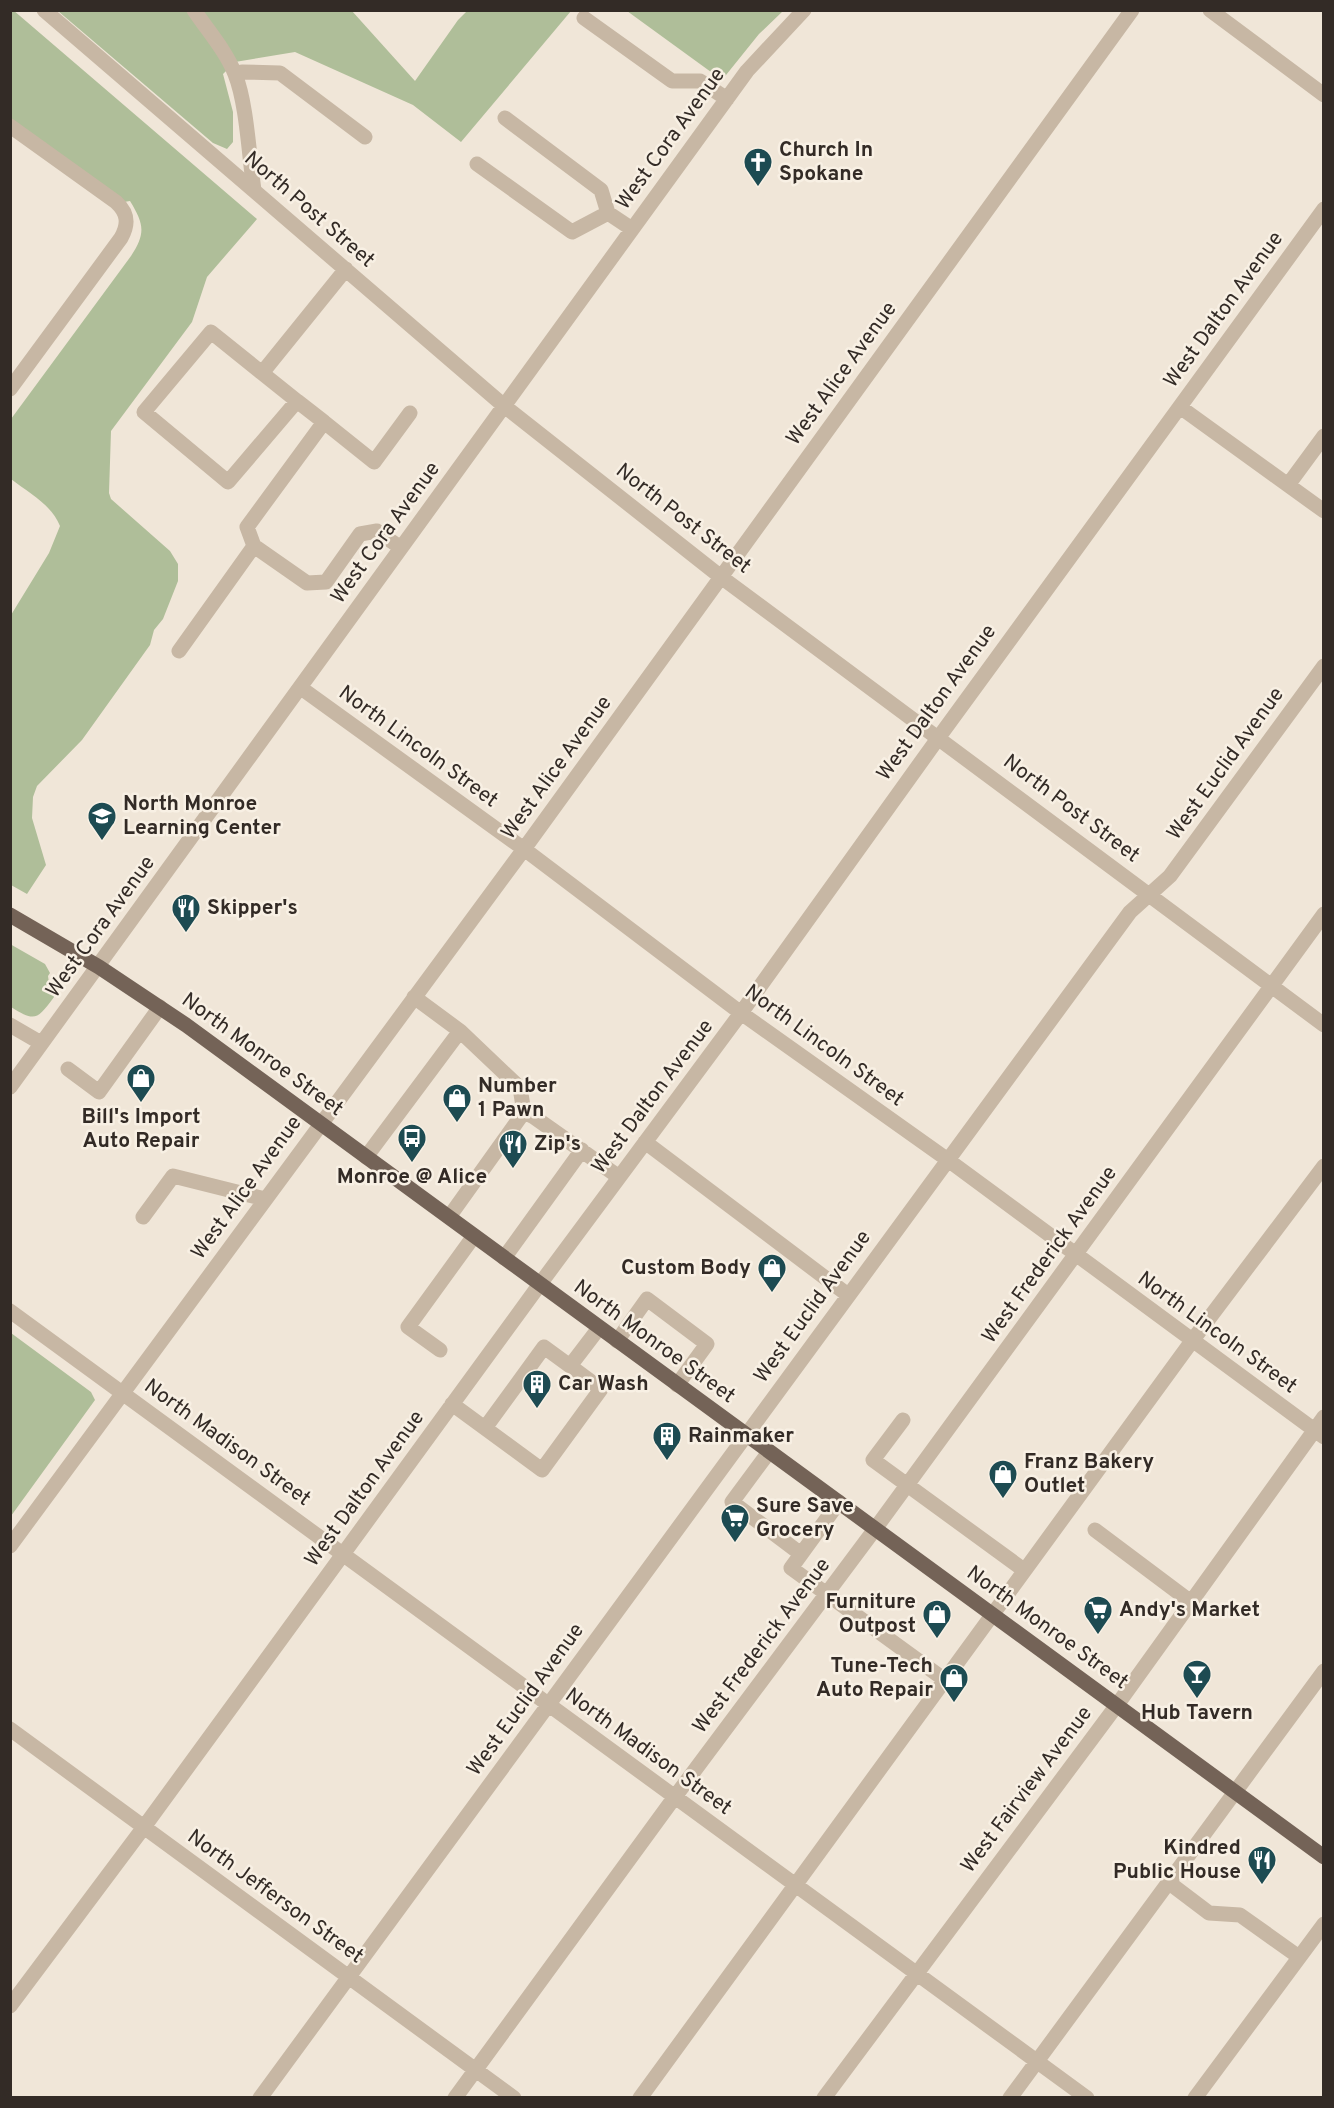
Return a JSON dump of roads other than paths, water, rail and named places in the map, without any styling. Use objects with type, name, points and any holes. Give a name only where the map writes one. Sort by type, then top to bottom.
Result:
[{"type":"main road","name":"North Monroe Street","points":[[10,915],[99,967],[160,1007],[1323,1857]]},
{"type":"street","name":"North Post Street","points":[[44,10],[503,405],[721,577],[1150,894],[1323,1025]]},
{"type":"street","points":[[194,10],[221,48],[235,75],[241,96],[254,190]]},
{"type":"street","name":"West Cora Avenue","points":[[10,1087],[747,70],[804,10]]},
{"type":"street","name":"West Alice Avenue","points":[[10,1546],[524,849],[1132,10]]},
{"type":"street","points":[[1210,10],[1323,95]]},
{"type":"street","points":[[584,18],[672,81],[700,81],[727,99]]},
{"type":"street","points":[[235,75],[242,72],[280,73],[365,137]]},
{"type":"street","points":[[505,118],[601,190],[608,213],[632,229]]},
{"type":"street","points":[[10,388],[121,238],[127,224],[125,213],[111,199],[13,133]]},
{"type":"street","points":[[477,164],[572,232],[608,213]]},
{"type":"street","name":"West Dalton Avenue","points":[[10,2006],[741,1013],[1323,208]]},
{"type":"street","points":[[262,373],[346,269]]},
{"type":"street","points":[[297,401],[228,482],[144,412],[211,332],[374,462],[410,413]]},
{"type":"street","points":[[1180,407],[1323,511]]},
{"type":"street","points":[[324,422],[247,527],[254,546],[307,583],[327,582],[360,534],[377,531],[401,548]]},
{"type":"street","points":[[1288,485],[1323,436]]},
{"type":"street","points":[[179,651],[254,546]]},
{"type":"street","name":"West Euclid Avenue","points":[[260,2097],[1130,912],[1170,876],[1323,666]]},
{"type":"street","name":"North Lincoln Street","points":[[301,688],[524,849],[741,1013],[948,1160],[1319,1434]]},
{"type":"street","name":"West Frederick Avenue","points":[[455,2097],[875,1529],[1323,914]]},
{"type":"street","points":[[414,997],[460,1030],[520,1088],[524,1112],[449,1218]]},
{"type":"street","points":[[68,1069],[99,1092],[160,1007]]},
{"type":"street","points":[[10,1025],[42,1043]]},
{"type":"street","points":[[366,1157],[460,1030]]},
{"type":"street","points":[[524,1112],[620,1177]]},
{"type":"street","points":[[645,1142],[848,1295]]},
{"type":"street","points":[[504,1258],[582,1150]]},
{"type":"street","points":[[640,2097],[1024,1570],[1323,1166]]},
{"type":"street","points":[[143,1218],[173,1176],[265,1199]]},
{"type":"street","points":[[440,1350],[408,1327],[474,1236]]},
{"type":"street","points":[[617,1341],[647,1299],[707,1344],[677,1385]]},
{"type":"street","name":"North Madison Street","points":[[10,1311],[549,1704],[674,1798],[1087,2097]]},
{"type":"street","points":[[570,1366],[599,1328]]},
{"type":"street","points":[[452,1404],[542,1470],[601,1389],[544,1347],[485,1428]]},
{"type":"street","name":"West Fairview Avenue","points":[[824,2097],[1117,1705],[1191,1602],[1319,1434],[1323,1418]]},
{"type":"street","points":[[903,1420],[873,1460],[1024,1570]]},
{"type":"street","points":[[769,1452],[732,1502],[801,1554]]},
{"type":"street","points":[[838,1502],[791,1568],[945,1680]]},
{"type":"street","points":[[1095,1530],[1191,1602]]},
{"type":"street","points":[[1010,2097],[1323,1671]]},
{"type":"street","name":"North Jefferson Street","points":[[10,1729],[514,2097]]},
{"type":"street","points":[[1168,1882],[1209,1913],[1240,1915],[1299,1957]]},
{"type":"street","points":[[1195,2097],[1323,1924]]},
{"type":"place","name":"Church In Spokane","points":[[758,188]]},
{"type":"place","name":"North Monroe Learning Center","points":[[102,842]]},
{"type":"place","name":"Skipper's","points":[[186,934]]},
{"type":"place","name":"Bill's Import Auto Repair","points":[[141,1104]]},
{"type":"place","name":"Number 1 Pawn","points":[[457,1124]]},
{"type":"place","name":"Monroe @ Alice","points":[[412,1164]]},
{"type":"place","name":"Zip's","points":[[513,1170]]},
{"type":"place","name":"Custom Body","points":[[772,1294]]},
{"type":"place","name":"Car Wash","points":[[537,1410]]},
{"type":"place","name":"Rainmaker","points":[[667,1462]]},
{"type":"place","name":"Franz Bakery Outlet","points":[[1003,1500]]},
{"type":"place","name":"Sure Save Grocery","points":[[735,1544]]},
{"type":"place","name":"Andy's Market","points":[[1098,1636]]},
{"type":"place","name":"Furniture Outpost","points":[[937,1640]]},
{"type":"place","name":"Hub Tavern","points":[[1197,1700]]},
{"type":"place","name":"Tune-Tech Auto Repair","points":[[954,1704]]},
{"type":"place","name":"Kindred Public House","points":[[1262,1886]]}]
